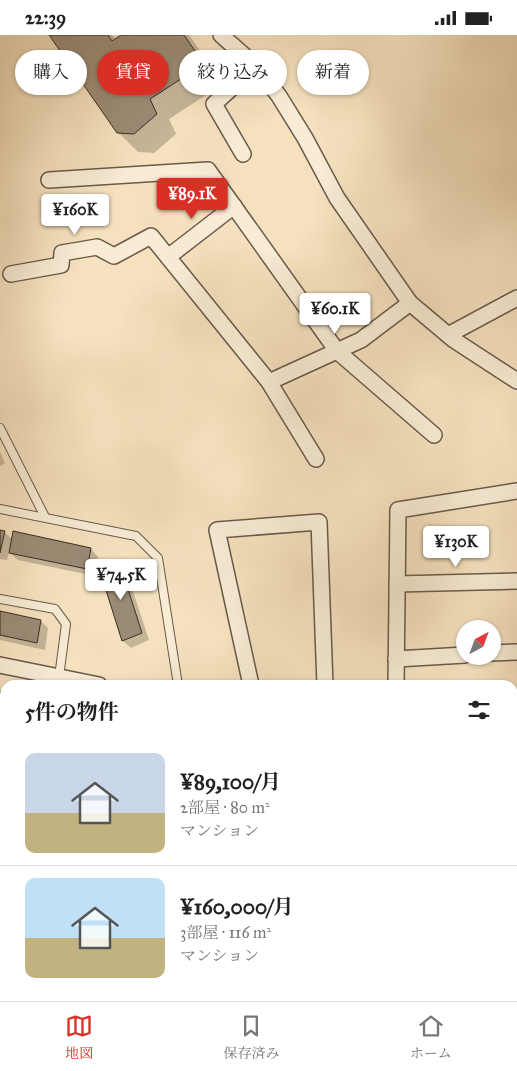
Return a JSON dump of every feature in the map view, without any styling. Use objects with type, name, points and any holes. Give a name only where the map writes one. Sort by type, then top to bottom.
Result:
[{"type":"street","points":[[221,35],[238,50]]},
{"type":"street","points":[[224,95],[214,104],[243,154]]},
{"type":"street","points":[[278,95],[305,138],[342,206],[410,303],[448,335],[516,380]]},
{"type":"street","points":[[50,180],[208,170],[337,351],[434,435]]},
{"type":"street","points":[[168,257],[234,206]]},
{"type":"street","points":[[12,274],[61,265],[62,253],[97,247],[114,256],[151,236],[269,382],[316,459]]},
{"type":"street","points":[[448,335],[517,298]]},
{"type":"street","points":[[269,382],[361,340],[410,303]]},
{"type":"street","points":[[396,680],[398,510],[517,491]]},
{"type":"street","points":[[250,680],[217,530],[319,522],[325,680]]},
{"type":"street","points":[[397,584],[517,581]]},
{"type":"street","points":[[501,653],[517,652]]},
{"type":"street","points":[[396,659],[456,656]]},
{"type":"street","points":[[0,665],[74,680]]},
{"type":"lane","points":[[0,428],[45,517]]},
{"type":"lane","points":[[0,509],[136,535],[158,558],[177,680]]},
{"type":"lane","points":[[0,599],[55,609],[66,624],[59,677]]},
{"type":"building","points":[[49,35],[108,35],[112,41],[121,35],[184,35],[194,50],[179,50],[179,80],[169,87],[169,50],[97,50],[97,95],[156,95],[150,99],[157,114],[134,134],[117,133],[87,90],[87,50],[59,50]]},
{"type":"building","points":[[0,530],[5,531],[0,553]]},
{"type":"building","points":[[13,531],[91,548],[87,569],[9,553]]},
{"type":"building","points":[[119,561],[142,633],[122,641],[99,568]]},
{"type":"building","points":[[0,611],[41,620],[37,643],[0,635]]}]
